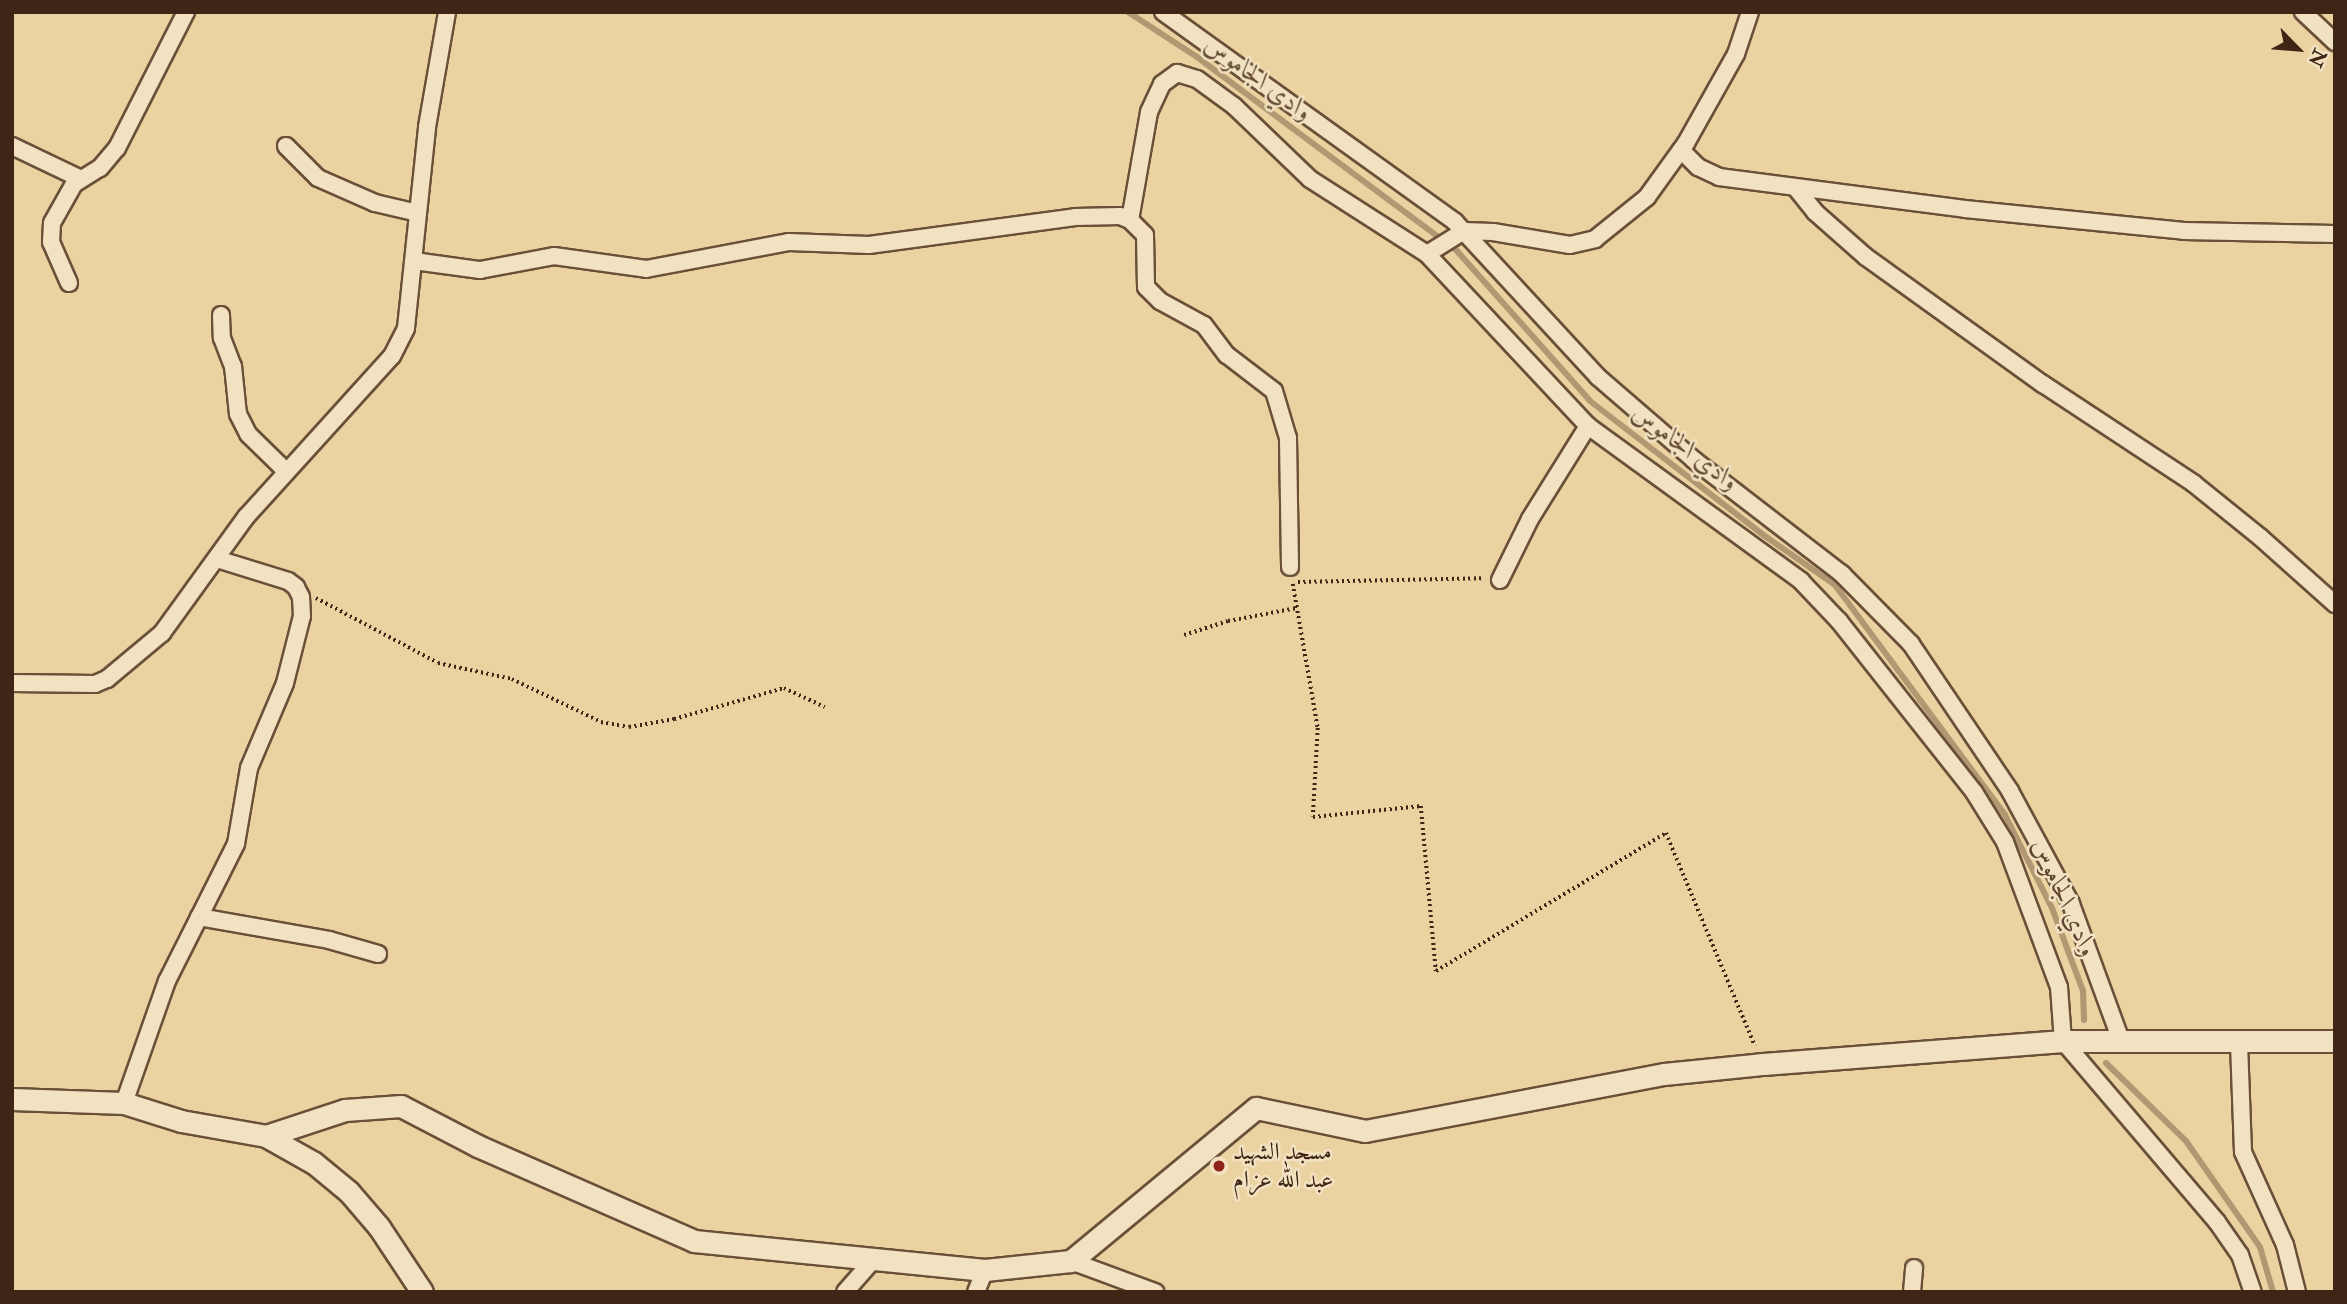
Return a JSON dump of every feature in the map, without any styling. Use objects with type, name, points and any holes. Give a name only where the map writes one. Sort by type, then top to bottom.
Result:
[{"type":"street","points":[[69,284],[51,242],[50,230],[74,184],[100,168],[117,148],[186,12]]},
{"type":"street","points":[[12,683],[95,684],[107,679],[162,633],[246,517],[392,356],[406,328],[427,127],[447,12]]},
{"type":"street","points":[[1163,12],[1455,222],[1598,377],[1694,460],[1842,574],[1911,644],[2010,791],[2071,904],[2121,1041]]},
{"type":"street","points":[[1427,254],[1464,231],[1493,232],[1570,245],[1584,244],[1647,197],[1681,150],[1735,54],[1750,12]]},
{"type":"street","points":[[2303,12],[2335,42]]},
{"type":"street","points":[[1130,220],[1149,113],[1162,85],[1177,73],[1197,79],[1234,106],[1310,179],[1427,254],[1588,426],[1801,581],[1839,621],[1959,772],[2005,842],[2059,987],[2063,1041],[2217,1222],[2240,1255],[2253,1292]]},
{"type":"street","points":[[12,146],[81,179]]},
{"type":"street","points":[[286,146],[318,177],[374,203],[418,213]]},
{"type":"street","points":[[1681,150],[1698,167],[1719,177],[1795,187],[2076,222],[2184,232],[2335,234]]},
{"type":"street","points":[[1795,187],[1815,212],[1866,257],[2043,384],[2193,483],[2260,537],[2335,604]]},
{"type":"street","points":[[414,261],[480,270],[554,256],[646,270],[789,242],[869,245],[1075,217],[1111,215],[1130,220],[1145,235],[1146,287],[1160,301],[1203,325],[1227,355],[1274,391],[1289,438],[1291,575]]},
{"type":"street","points":[[220,315],[222,338],[233,366],[239,414],[248,434],[287,472]]},
{"type":"street","points":[[1500,580],[1530,519],[1588,426]]},
{"type":"street","points":[[124,1103],[167,981],[236,844],[249,768],[285,683],[302,616],[302,597],[288,581],[217,559]]},
{"type":"street","points":[[199,917],[329,940],[378,954]]},
{"type":"street","points":[[1072,1261],[1256,1108],[1365,1131],[1664,1073],[2063,1041],[2335,1041]]},
{"type":"street","points":[[2239,1043],[2243,1153],[2285,1245],[2297,1292]]},
{"type":"street","points":[[12,1099],[124,1103],[181,1121],[266,1136],[314,1163],[349,1192],[379,1227],[417,1290]]},
{"type":"street","points":[[266,1136],[345,1110],[401,1106],[478,1146],[694,1241],[985,1270],[1072,1261],[1156,1292]]},
{"type":"street","points":[[845,1292],[874,1259]]},
{"type":"street","points":[[1912,1292],[1914,1268]]},
{"type":"street","points":[[976,1292],[985,1270]]},
{"type":"path","points":[[1500,580],[1470,577],[1291,575],[1318,728],[1313,817],[1421,806],[1436,971],[1666,833],[1763,1064]]},
{"type":"path","points":[[296,587],[438,663],[512,679],[601,722],[629,727],[674,719],[784,688],[825,707]]},
{"type":"path","points":[[1184,635],[1228,621],[1297,608]]},
{"type":"waterway","name":"وادي الجاموس","points":[[1128,12],[1197,57],[1457,251],[1590,401],[1762,534],[1835,585],[2005,815],[2052,908],[2083,991],[2084,1020]]},
{"type":"waterway","name":"وادي الجاموس","points":[[2106,1063],[2186,1141],[2260,1247],[2273,1292]]},
{"type":"place","name":"مسجد الشهيد عبد الله عزام","points":[[1219,1166]]}]
